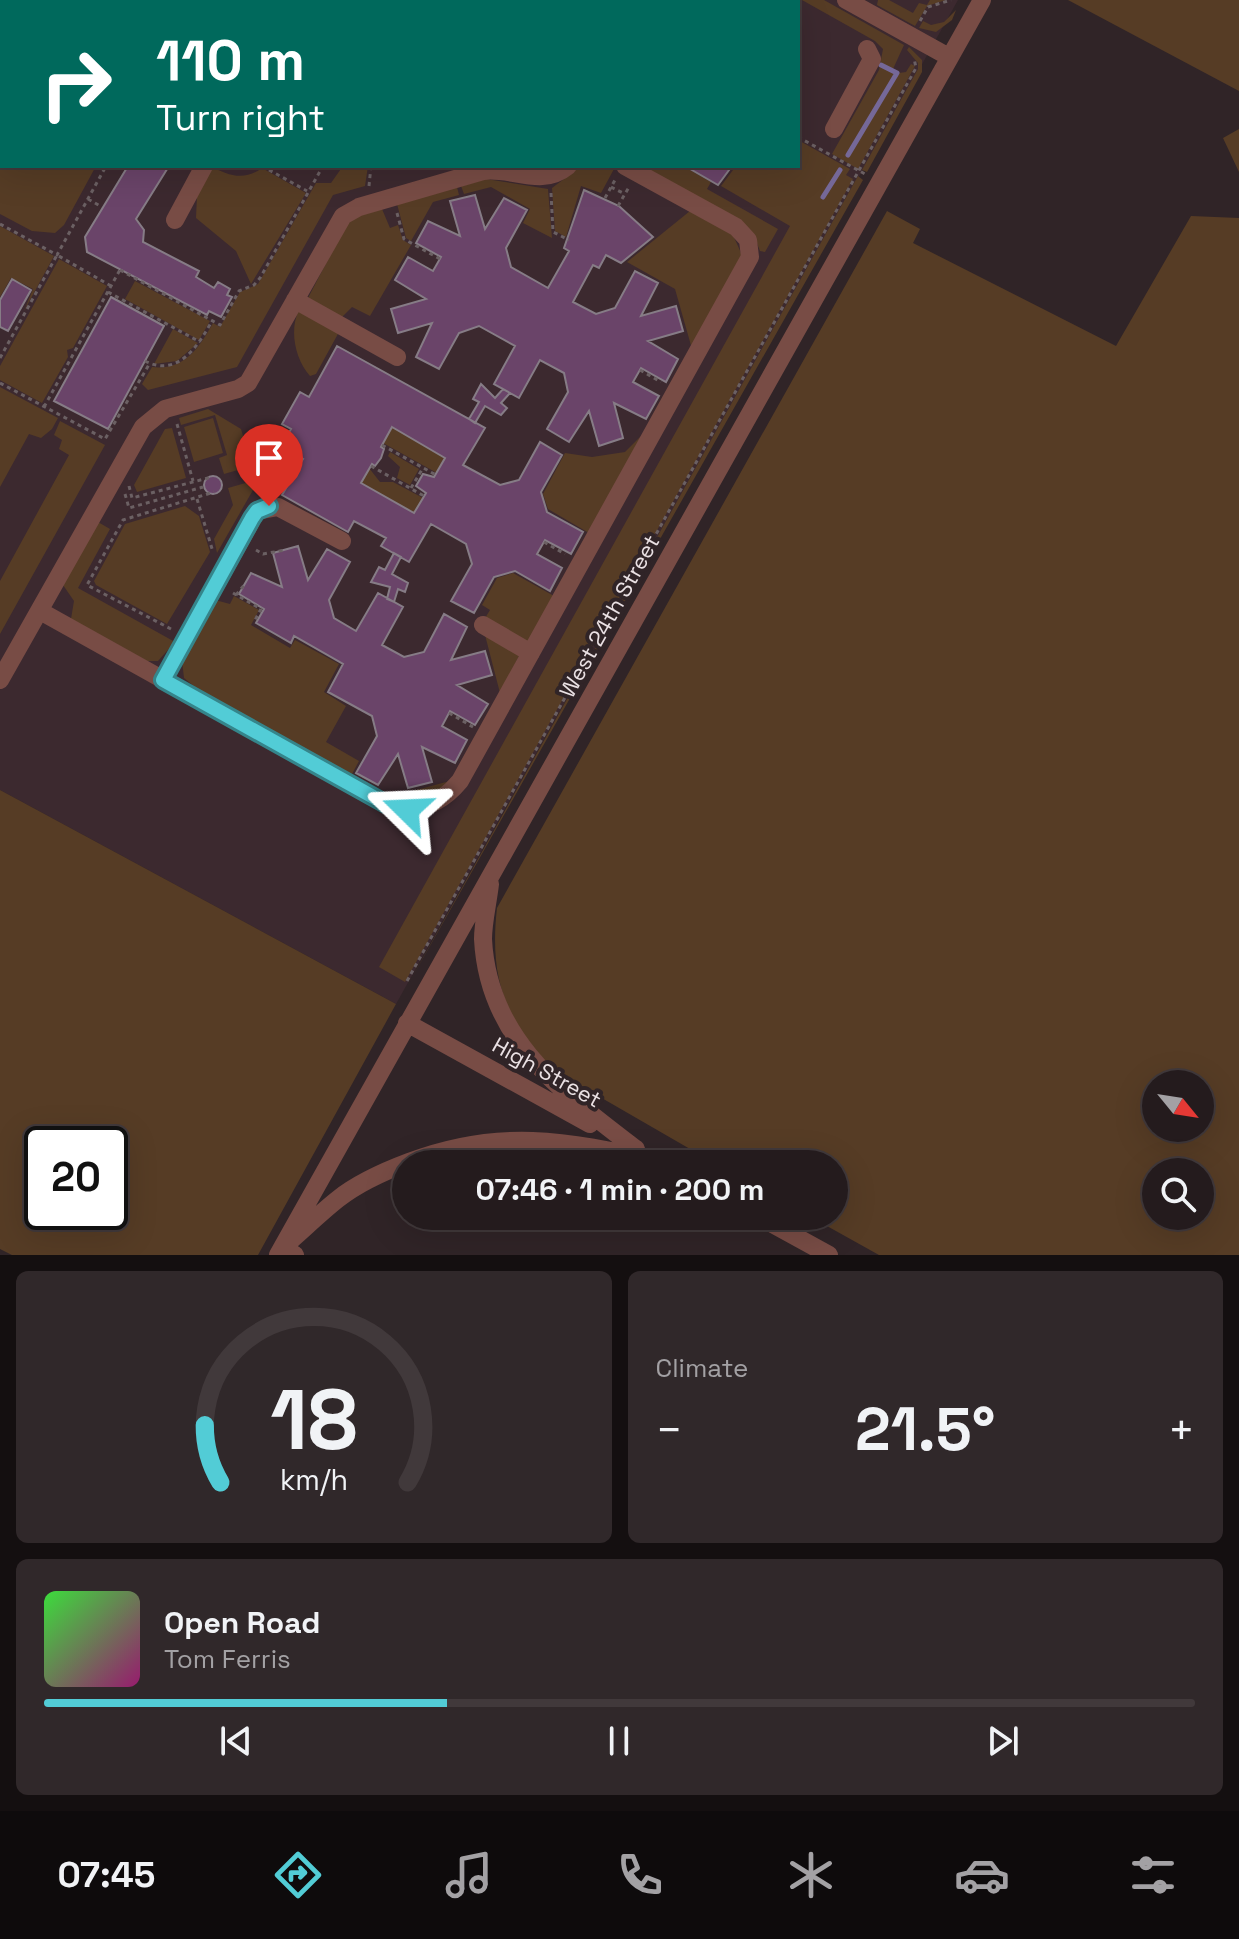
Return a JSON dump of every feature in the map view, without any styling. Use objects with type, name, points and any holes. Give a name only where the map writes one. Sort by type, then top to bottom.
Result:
[{"type":"street","points":[[846,0],[949,57]]},
{"type":"street","name":"West 24th Street","points":[[285,1253],[407,1023],[982,0]]},
{"type":"street","points":[[834,129],[872,59],[867,49]]},
{"type":"street","points":[[175,220],[203,168]]},
{"type":"street","points":[[0,680],[124,477],[143,427],[156,413],[238,389],[248,383],[343,216],[359,207],[493,169],[549,176],[564,168]]},
{"type":"street","points":[[40,611],[386,804],[407,810],[430,805],[451,791],[486,734],[746,266],[750,248],[736,227],[621,172]]},
{"type":"street","points":[[295,300],[397,357]]},
{"type":"street","points":[[163,680],[257,511],[269,506],[287,510],[342,541]]},
{"type":"street","points":[[483,625],[531,653]]},
{"type":"street","points":[[491,875],[483,938],[495,1005],[527,1056],[588,1112],[636,1149]]},
{"type":"street","name":"High Street","points":[[407,1023],[636,1149]]},
{"type":"street","points":[[444,1150],[477,1143],[534,1140],[609,1150]]},
{"type":"street","points":[[285,1253],[340,1197],[392,1169]]},
{"type":"street","points":[[783,1230],[829,1255]]},
{"type":"path","points":[[407,981],[916,68],[915,59],[903,51],[928,7],[951,0]]},
{"type":"path","points":[[800,138],[880,183]]},
{"type":"path","points":[[0,358],[105,168]]},
{"type":"path","points":[[266,168],[308,192]]},
{"type":"path","points":[[44,407],[120,269],[220,325],[239,291],[257,282],[322,168]]},
{"type":"path","points":[[605,198],[621,172]]},
{"type":"path","points":[[549,176],[553,232],[569,240]]},
{"type":"path","points":[[611,187],[625,194]]},
{"type":"path","points":[[392,197],[404,239],[440,259]]},
{"type":"path","points":[[88,199],[102,207]]},
{"type":"path","points":[[0,224],[111,286]]},
{"type":"path","points":[[108,292],[200,342]]},
{"type":"path","points":[[19,310],[25,313]]},
{"type":"path","points":[[0,383],[105,439],[147,362],[163,366],[179,362],[200,342],[212,321]]},
{"type":"path","points":[[640,370],[677,391]]},
{"type":"path","points":[[177,421],[193,481]]},
{"type":"path","points":[[382,445],[436,475]]},
{"type":"path","points":[[371,466],[424,496]]},
{"type":"path","points":[[411,488],[423,468]]},
{"type":"path","points":[[203,487],[129,508],[122,484],[128,474],[124,477],[132,498],[212,477]]},
{"type":"path","points":[[177,618],[170,631],[87,585],[123,520],[214,492]]},
{"type":"path","points":[[197,499],[213,554]]},
{"type":"path","points":[[240,541],[263,554],[285,550]]},
{"type":"path","points":[[544,542],[581,563]]},
{"type":"path","points":[[216,584],[261,609],[254,622]]},
{"type":"path","points":[[236,595],[245,584]]},
{"type":"path","points":[[449,713],[486,734]]},
{"type":"shaded area","points":[[800,0],[958,0],[396,1004],[0,790],[0,168],[800,168]]},
{"type":"shaded area","points":[[802,0],[824,0],[904,45],[893,69],[899,73],[906,72],[911,64],[915,66],[858,169],[832,154],[879,70],[883,49],[875,41]]},
{"type":"shaded area","points":[[878,0],[889,0],[913,13],[919,3],[927,5],[930,0],[946,0],[927,6],[915,26],[877,5]]},
{"type":"shaded area","points":[[1068,0],[1239,0],[1239,91]]},
{"type":"shaded area","points":[[956,10],[952,20],[936,32],[919,28],[923,21],[931,25],[944,22]]},
{"type":"shaded area","points":[[909,47],[922,60],[922,72],[867,172],[862,170],[918,69],[918,63],[907,50]]},
{"type":"shaded area","points":[[1239,129],[1239,172],[1223,138]]},
{"type":"shaded area","points":[[800,141],[850,169],[846,175],[853,179],[405,982],[379,967],[790,226],[721,186],[734,168],[800,168]]},
{"type":"shaded area","points":[[0,168],[95,168],[64,225],[55,233],[32,231],[0,214]]},
{"type":"shaded area","points":[[210,168],[243,176],[262,168],[306,193],[251,284],[236,251],[196,218],[197,196]]},
{"type":"shaded area","points":[[342,168],[368,168],[365,186],[333,195],[237,367],[148,390],[142,384],[152,367],[182,361],[202,341],[213,323],[220,327],[240,292],[258,284],[316,183],[331,183]]},
{"type":"shaded area","points":[[578,168],[614,169],[601,193],[581,186],[566,237],[555,231],[552,188]]},
{"type":"shaded area","points":[[647,168],[686,168],[711,182],[707,189],[778,229],[765,252],[760,251],[755,238]]},
{"type":"shaded area","points":[[858,176],[863,180],[409,983]]},
{"type":"shaded area","points":[[486,179],[548,189],[552,238],[523,223],[530,209],[491,187],[464,194],[461,186]]},
{"type":"shaded area","points":[[457,187],[459,195],[433,202],[411,241],[406,238],[397,204]]},
{"type":"shaded area","points":[[382,209],[390,228],[398,225],[403,240],[411,245],[370,316],[352,307],[342,317],[308,298],[346,225],[358,216]]},
{"type":"shaded area","points":[[690,211],[733,235],[742,255],[692,349],[675,289],[627,262]]},
{"type":"shaded area","points":[[887,211],[920,229],[913,243],[1116,346],[1191,216],[1239,218],[1239,1255],[879,1255],[834,1230],[848,1230],[848,1150],[692,1150],[555,1071],[524,1035],[504,997],[495,933],[497,908]]},
{"type":"shaded area","points":[[0,226],[54,256],[24,311],[33,289],[11,278],[0,297]]},
{"type":"shaded area","points":[[59,259],[107,286],[73,348],[67,350],[68,357],[42,403],[0,380],[0,366]]},
{"type":"shaded area","points":[[135,281],[210,321],[199,340],[125,299]]},
{"type":"shaded area","points":[[299,310],[339,332],[316,374],[310,376],[295,344],[294,326]]},
{"type":"shaded area","points":[[173,329],[198,343],[177,361],[154,364]]},
{"type":"shaded area","points":[[0,387],[58,418],[52,429],[41,438],[29,434],[0,487]]},
{"type":"shaded area","points":[[208,409],[241,429],[252,466],[224,474],[219,458],[227,455],[215,415],[181,425],[179,418]]},
{"type":"shaded area","points":[[213,418],[223,453],[194,462],[184,427]]},
{"type":"shaded area","points":[[60,421],[105,445],[0,634],[0,581],[69,455],[59,449],[62,440],[54,435]]},
{"type":"shaded area","points":[[392,427],[445,458],[437,473],[383,443]]},
{"type":"shaded area","points":[[172,428],[186,478],[137,492],[134,485],[165,429]]},
{"type":"shaded area","points":[[641,436],[589,533],[548,509],[543,494],[565,453],[592,457],[625,452]]},
{"type":"shaded area","points":[[390,452],[419,469],[410,485],[397,478],[400,467],[388,456]]},
{"type":"shaded area","points":[[369,468],[380,482],[393,482],[423,498],[414,513],[361,483]]},
{"type":"shaded area","points":[[256,480],[217,553],[214,539],[233,505],[228,488]]},
{"type":"shaded area","points":[[185,506],[199,516],[210,552],[167,624],[96,585],[94,581],[125,524]]},
{"type":"shaded area","points":[[98,522],[110,529],[78,588],[175,642],[158,661],[147,661],[71,619],[74,601],[63,585]]},
{"type":"shaded area","points":[[513,573],[554,596],[528,643],[484,620],[490,610],[482,605],[497,578]]},
{"type":"shaded area","points":[[234,596],[259,610],[251,625],[290,648],[295,640],[339,664],[324,692],[346,706],[326,742],[359,761],[351,776],[201,692],[184,678],[182,661],[215,600],[230,604]]},
{"type":"shaded area","points":[[484,631],[520,654],[500,693]]},
{"type":"shaded area","points":[[450,781],[423,798],[390,797]]},
{"type":"shaded area","points":[[0,790],[396,1004],[258,1255],[12,1255],[0,1249]]},
{"type":"building","points":[[127,168],[168,168],[136,219],[144,230],[143,242],[199,271],[196,277],[214,288],[218,282],[230,289],[227,295],[232,297],[221,317],[209,311],[207,315],[87,252],[85,237]]},
{"type":"building","points":[[688,168],[731,168],[718,185]]},
{"type":"building","points":[[584,190],[619,206],[653,237],[621,263],[606,255],[599,268],[593,265],[573,302],[596,314],[615,308],[635,271],[658,283],[641,316],[676,306],[683,331],[648,341],[678,359],[666,382],[641,368],[633,382],[659,396],[646,419],[614,403],[623,438],[599,446],[589,411],[569,442],[547,429],[568,392],[564,373],[540,360],[519,398],[494,384],[515,346],[479,326],[459,333],[439,369],[416,357],[432,323],[398,333],[391,309],[426,299],[395,280],[408,257],[433,271],[441,257],[416,243],[428,221],[460,236],[450,201],[475,195],[485,229],[504,198],[527,210],[506,248],[511,267],[548,288],[569,251],[564,248]]},
{"type":"building","points":[[12,279],[31,290],[8,331],[0,327],[0,300]]},
{"type":"building","points":[[111,297],[164,326],[108,429],[54,401]]},
{"type":"building","points":[[337,346],[485,428],[463,465],[500,485],[519,480],[540,442],[562,455],[541,492],[547,512],[583,532],[571,554],[545,540],[537,554],[562,568],[550,591],[515,571],[494,577],[474,613],[451,601],[472,564],[466,544],[431,524],[409,562],[381,546],[386,538],[354,521],[348,532],[282,495],[303,459],[281,447],[291,429],[282,424],[300,392],[309,397]],"holes":[[[392,427],[445,458],[434,477],[423,474],[416,486],[426,493],[414,513],[361,483],[372,464],[375,466],[381,458],[384,449],[381,447]]]},
{"type":"building","points":[[481,384],[495,398],[503,389],[510,393],[501,403],[507,408],[501,415],[485,406],[475,423],[469,419],[479,402],[473,399]]},
{"type":"building","points":[[298,456],[303,459],[299,465],[251,477],[249,469]]},
{"type":"building","points":[[209,476],[217,476],[222,485],[220,492],[209,494],[204,489],[204,481]]},
{"type":"building","points":[[298,546],[308,580],[327,549],[350,562],[329,600],[334,618],[356,631],[378,593],[403,607],[382,645],[404,657],[424,652],[444,614],[467,627],[451,660],[485,651],[492,675],[457,685],[488,704],[475,725],[450,711],[442,726],[467,740],[455,763],[422,747],[432,782],[408,788],[398,754],[378,785],[356,773],[377,736],[372,716],[328,692],[343,664],[294,636],[291,643],[256,623],[264,609],[239,594],[251,573],[282,587],[273,553]]},
{"type":"building","points":[[394,553],[401,557],[392,574],[408,583],[405,592],[398,589],[394,602],[387,599],[390,587],[371,582],[379,567],[385,570]]},
{"type":"waterway","points":[[848,155],[897,73],[881,65]]},
{"type":"waterway","points":[[823,197],[840,170]]},
{"type":"route","points":[[269,506],[257,511],[252,518],[163,680],[386,804],[407,810]]}]
